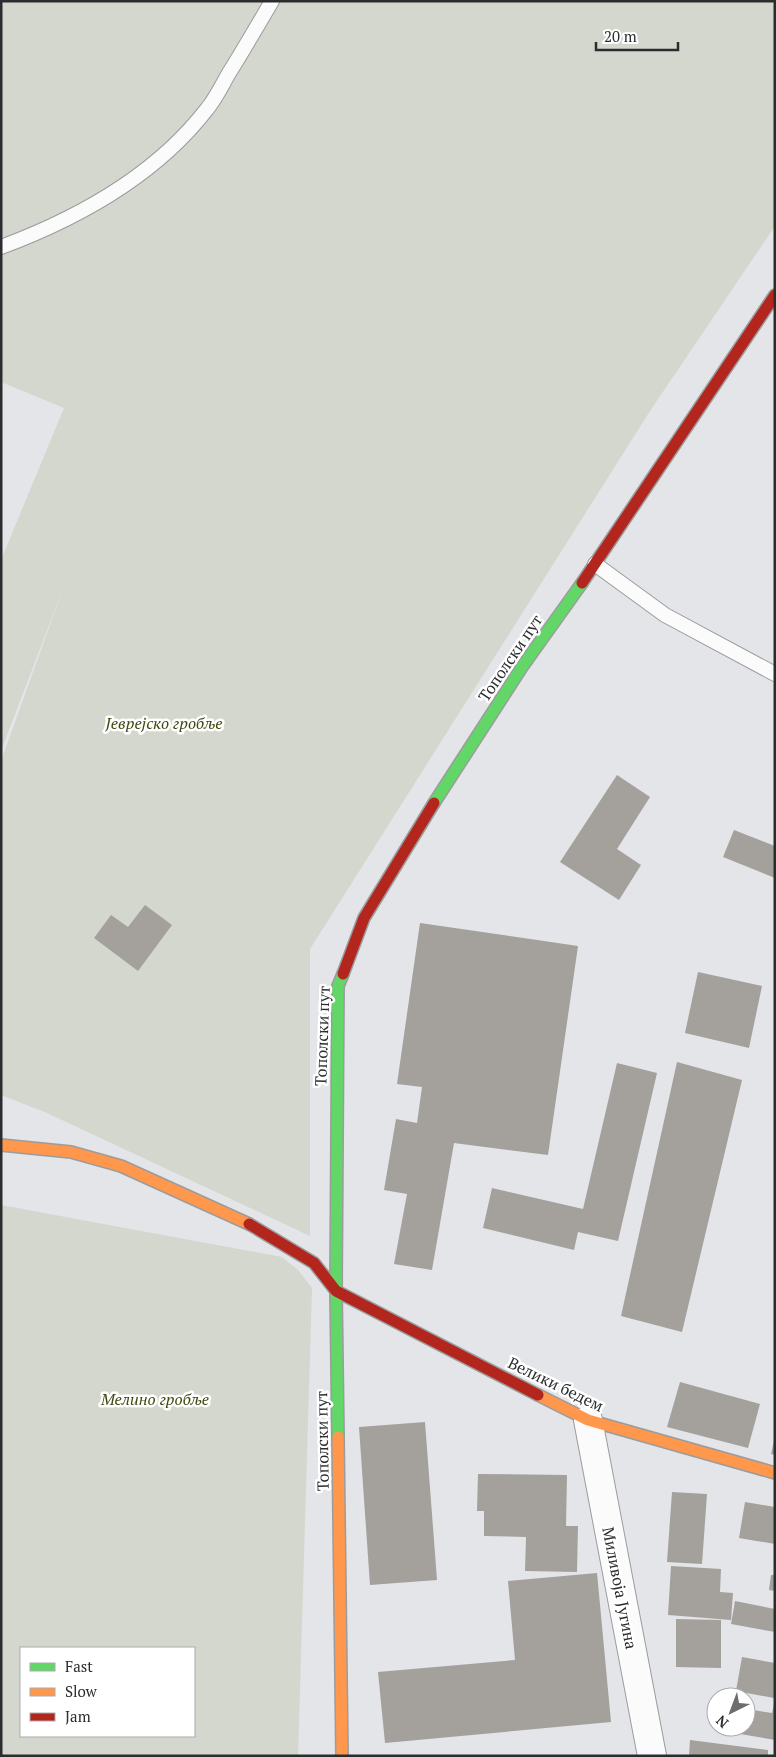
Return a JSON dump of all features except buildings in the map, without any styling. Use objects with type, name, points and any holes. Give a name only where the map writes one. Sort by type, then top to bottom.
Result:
[{"type":"street","name":"Тополски пут","points":[[342,1756],[336,1291],[338,986],[364,918],[422,821],[522,667],[595,564],[775,295]]},
{"type":"street","points":[[1,1145],[71,1152],[121,1166],[258,1227],[314,1263],[336,1291]]},
{"type":"street","name":"Велики бедем","points":[[336,1291],[588,1420],[775,1473]]},
{"type":"street","name":"Миливоја Југина","points":[[588,1420],[652,1756]]},
{"type":"lane","points":[[1,247],[38,232],[102,199],[133,179],[177,143],[209,107],[272,1]]},
{"type":"lane","points":[[595,564],[664,615],[775,674]]},
{"type":"green space","name":"Јеврејско гробље","points":[[1,1],[775,1],[775,226],[650,411],[310,949],[310,1236],[47,1113],[1,1095],[1,761],[64,586],[1,751],[1,560],[64,408],[1,382]]},
{"type":"green space","name":"Мелино гробље","points":[[1,1205],[282,1257],[298,1270],[312,1288],[298,1756],[1,1756]]},
{"type":"traffic: fast","points":[[434,803],[522,667],[582,583]]},
{"type":"traffic: fast","points":[[338,1437],[336,1291],[338,986],[343,974]]},
{"type":"traffic: slow","points":[[1,1145],[71,1152],[121,1166],[249,1224]]},
{"type":"traffic: slow","points":[[538,1395],[588,1420],[775,1473]]},
{"type":"traffic: slow","points":[[338,1437],[342,1756]]},
{"type":"traffic: jam","points":[[582,583],[775,295]]},
{"type":"traffic: jam","points":[[343,974],[364,918],[434,803]]},
{"type":"traffic: jam","points":[[249,1224],[314,1263],[336,1291],[538,1395]]}]
